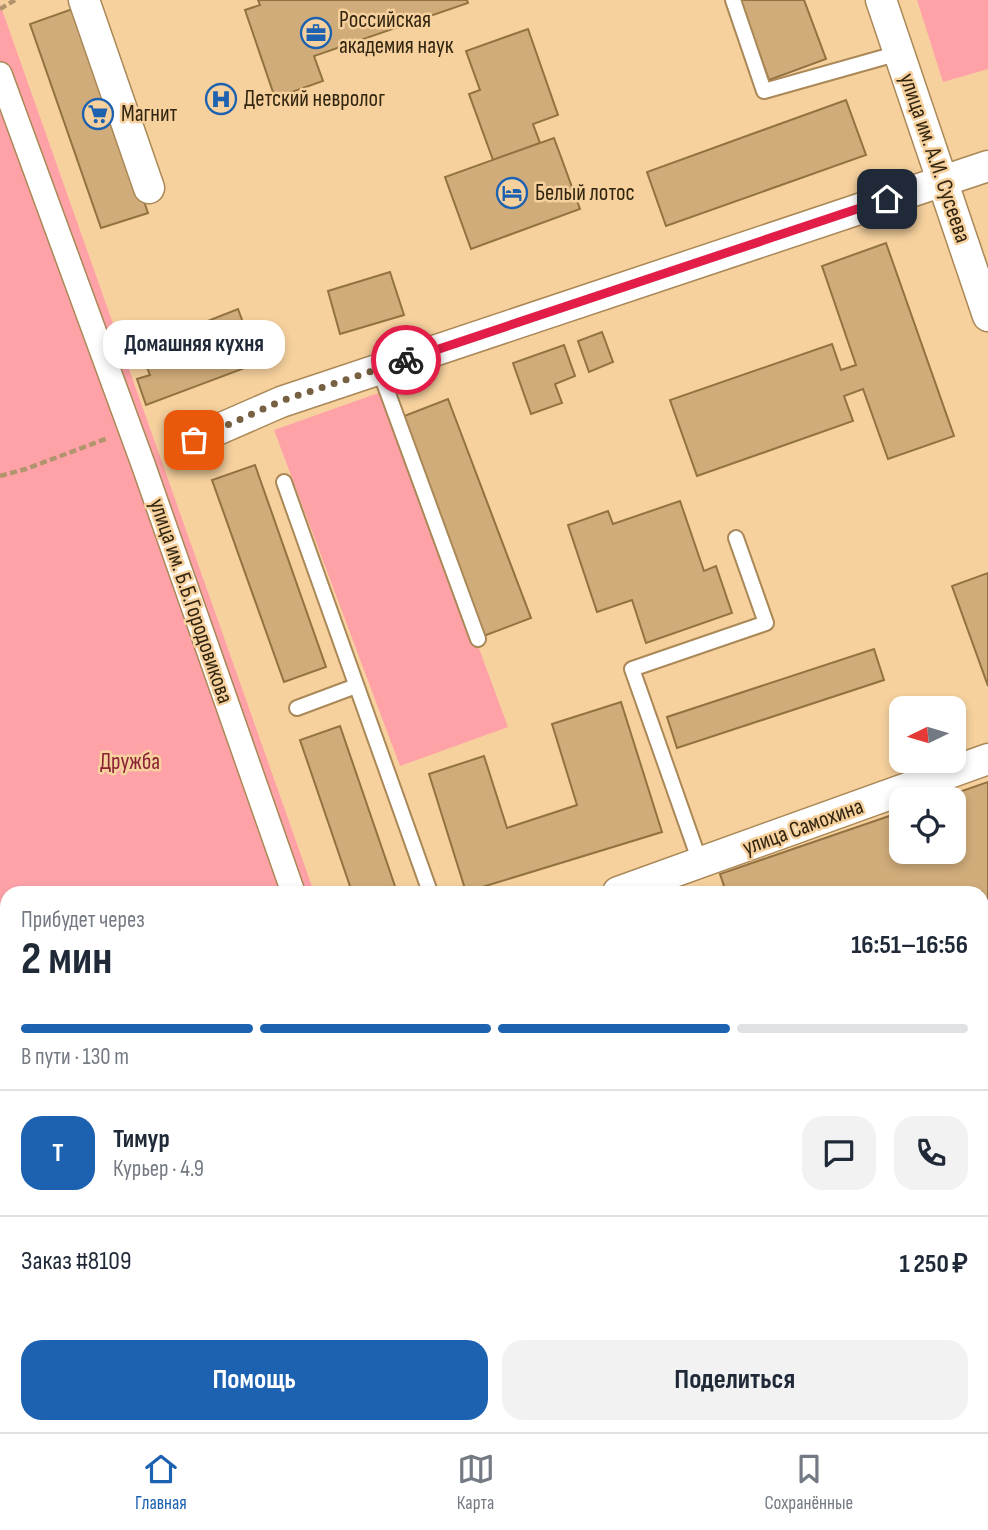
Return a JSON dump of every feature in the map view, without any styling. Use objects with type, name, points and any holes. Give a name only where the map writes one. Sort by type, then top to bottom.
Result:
[{"type":"street","points":[[84,0],[149,188]]},
{"type":"street","name":"улица им. А.И. Сусеева","points":[[881,0],[988,316]]},
{"type":"street","name":"улица им. Б.Б.Городовикова","points":[[0,74],[131,429],[291,886]]},
{"type":"street","points":[[194,440],[281,401],[988,166]]},
{"type":"street","name":"улица Самохина","points":[[640,886],[988,759]]},
{"type":"lane","points":[[733,0],[764,92],[899,53]]},
{"type":"lane","points":[[379,369],[478,639]]},
{"type":"lane","points":[[284,482],[428,886]]},
{"type":"lane","points":[[701,865],[632,669],[766,623],[736,538]]},
{"type":"lane","points":[[297,708],[356,686]]},
{"type":"path","points":[[0,9],[15,0]]},
{"type":"path","points":[[0,476],[26,470],[131,429]]},
{"type":"green space","points":[[917,0],[988,0],[988,69],[943,82]]},
{"type":"green space","name":"Дружба","points":[[0,4],[312,886],[0,886]]},
{"type":"green space","points":[[384,391],[508,727],[400,766],[274,430]]},
{"type":"building","name":"Российская академия наук","points":[[258,0],[467,0],[468,3],[314,56],[323,81],[275,98],[245,10],[260,5]]},
{"type":"building","points":[[740,0],[804,0],[826,59],[769,80]]},
{"type":"building","points":[[78,7],[148,213],[101,228],[30,24]]},
{"type":"building","points":[[528,29],[558,115],[533,124],[540,143],[493,160],[469,94],[480,90],[466,51]]},
{"type":"building","points":[[846,100],[866,155],[666,226],[647,172]]},
{"type":"building","name":"Белый лотос","points":[[554,138],[580,209],[471,249],[445,177]]},
{"type":"building","points":[[886,243],[954,436],[888,459],[863,389],[844,396],[853,421],[697,476],[670,400],[832,344],[841,370],[856,365],[822,266]]},
{"type":"building","points":[[390,272],[404,315],[340,334],[328,291]]},
{"type":"building","points":[[238,309],[258,363],[146,405],[137,379],[150,375],[144,360],[205,337],[200,324]]},
{"type":"building","points":[[602,332],[613,362],[589,372],[578,341]]},
{"type":"building","points":[[564,345],[575,376],[555,384],[562,403],[531,414],[513,363]]},
{"type":"building","points":[[448,399],[531,618],[481,637],[399,418]]},
{"type":"building","points":[[255,465],[326,667],[284,682],[212,480]]},
{"type":"building","points":[[680,501],[704,571],[716,566],[732,613],[646,643],[632,600],[597,612],[568,525],[608,511],[613,524]]},
{"type":"building","points":[[988,573],[988,686],[952,586]]},
{"type":"building","points":[[874,649],[884,680],[677,748],[667,717]]},
{"type":"building","points":[[621,702],[662,832],[486,886],[464,886],[429,774],[484,756],[507,828],[577,805],[552,724]]},
{"type":"building","points":[[340,726],[395,886],[350,886],[300,740]]},
{"type":"building","points":[[988,782],[988,886],[724,886],[720,874],[889,816],[889,864],[966,864],[966,790]]},
{"type":"way so far","points":[[194,440],[281,401],[406,360]]},
{"type":"place","name":"Российская академия наук","points":[[316,33]]},
{"type":"place","name":"Детский невролог","points":[[221,99]]},
{"type":"place","name":"Магнит","points":[[98,114]]},
{"type":"place","name":"Белый лотос","points":[[512,193]]},
{"type":"place","name":"Домашняя кухня","points":[[194,440]]},
{"type":"route","points":[[406,360],[887,199]]}]
